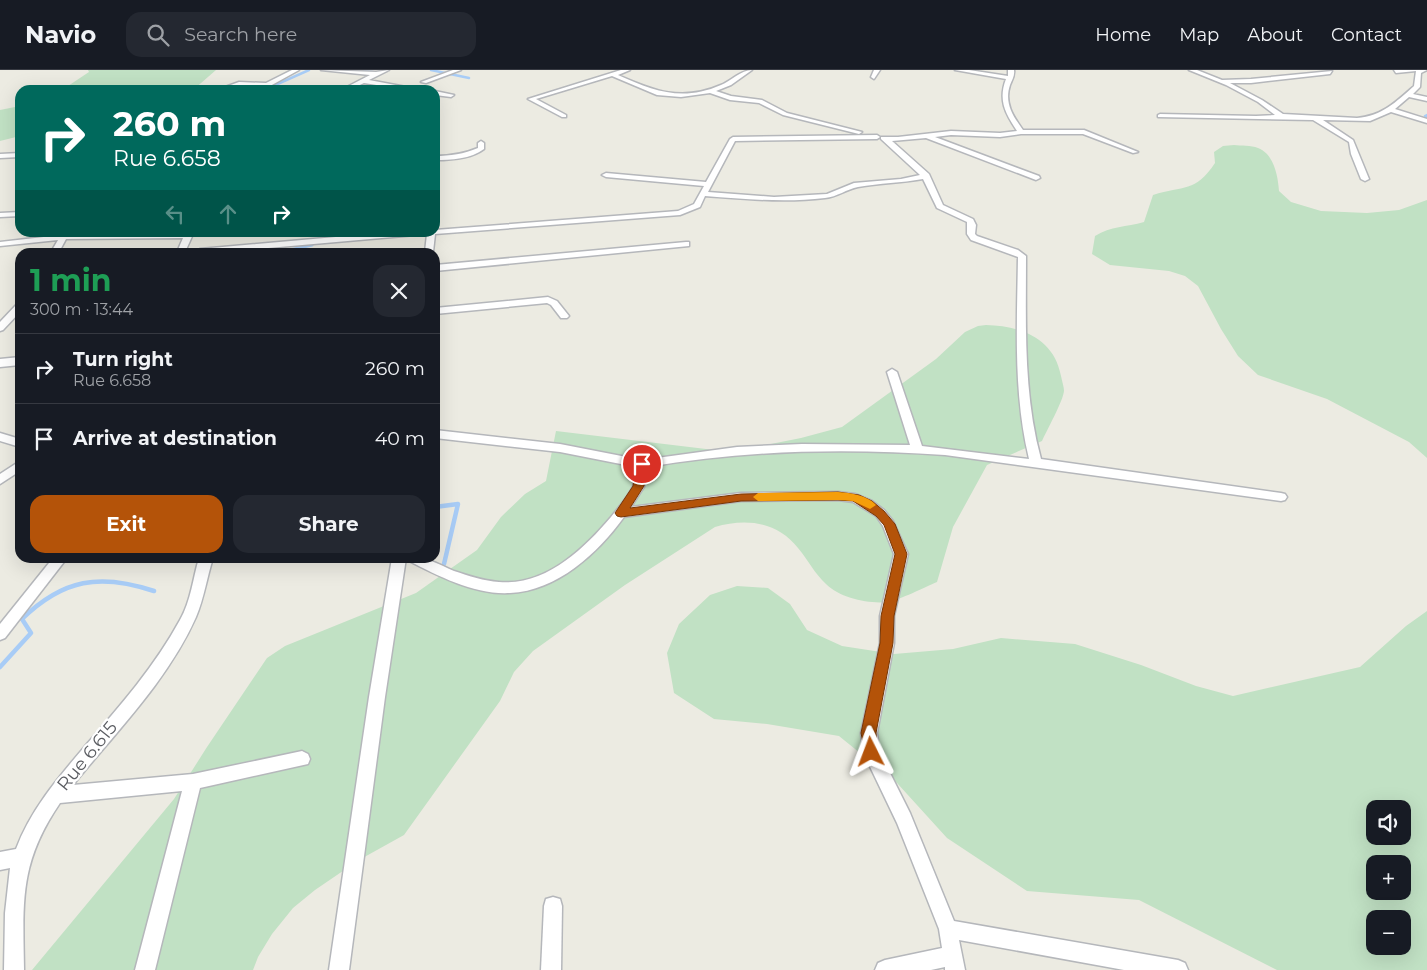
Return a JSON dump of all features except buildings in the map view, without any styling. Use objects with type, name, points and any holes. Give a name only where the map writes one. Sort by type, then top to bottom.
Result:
[{"type":"street","points":[[267,85],[296,70]]},
{"type":"street","points":[[324,70],[376,74]]},
{"type":"street","points":[[355,85],[386,70]]},
{"type":"street","points":[[424,82],[458,70]]},
{"type":"street","points":[[564,116],[531,99],[627,70]]},
{"type":"street","points":[[614,75],[663,94],[711,91],[736,80],[749,70]]},
{"type":"street","points":[[874,77],[877,70]]},
{"type":"street","points":[[958,70],[1009,78]]},
{"type":"street","points":[[1011,70],[1003,96],[1004,107],[1021,132]]},
{"type":"street","points":[[1192,70],[1221,80],[1260,101],[1281,116]]},
{"type":"street","points":[[1396,71],[1418,71],[1427,74]]},
{"type":"street","points":[[1160,116],[1256,118],[1281,116],[1363,119],[1378,117],[1391,110],[1417,87],[1418,71]]},
{"type":"street","points":[[1221,80],[1251,81],[1330,72]]},
{"type":"street","points":[[363,81],[388,85]]},
{"type":"street","points":[[236,85],[252,85]]},
{"type":"street","points":[[711,91],[730,98],[760,101],[785,114],[881,138],[926,176],[937,193],[940,206],[970,221],[972,225],[971,234],[974,238],[1022,256],[1021,348],[1027,428],[1036,462]]},
{"type":"street","points":[[440,93],[451,95]]},
{"type":"street","points":[[1409,95],[1427,99]]},
{"type":"street","points":[[1260,101],[1279,107]]},
{"type":"street","points":[[1289,110],[1315,118],[1354,144],[1354,154],[1365,179]]},
{"type":"street","points":[[1391,110],[1427,121]]},
{"type":"street","points":[[440,231],[668,215],[690,210],[697,205],[704,194],[733,139],[881,138],[951,134],[1000,135],[1021,132],[1084,132],[1134,152]]},
{"type":"street","points":[[927,136],[1036,178]]},
{"type":"street","points":[[440,158],[452,158],[481,149],[480,143]]},
{"type":"street","points":[[0,156],[15,155]]},
{"type":"street","points":[[606,175],[709,184]]},
{"type":"street","points":[[704,194],[774,199],[827,196],[842,192],[854,185],[900,181],[926,176]]},
{"type":"street","points":[[0,215],[15,214]]},
{"type":"street","points":[[0,244],[51,237]]},
{"type":"street","points":[[57,248],[64,237]]},
{"type":"street","points":[[245,248],[369,237]]},
{"type":"street","points":[[440,268],[686,244]]},
{"type":"street","points":[[440,311],[548,300],[554,303],[564,316]]},
{"type":"street","points":[[0,328],[15,312]]},
{"type":"street","points":[[0,363],[15,362]]},
{"type":"street","points":[[892,372],[917,449]]},
{"type":"street","points":[[440,434],[525,443],[642,464],[682,457],[802,448],[945,451],[1281,497]]},
{"type":"street","points":[[0,437],[15,442]]},
{"type":"street","points":[[426,563],[490,587],[513,588],[534,584],[551,576],[578,558],[599,539],[621,513],[638,486],[642,464]]},
{"type":"street","points":[[0,480],[15,470]]},
{"type":"street","points":[[621,513],[741,497],[838,496],[855,498],[868,504],[880,513],[889,524],[901,554],[887,616],[887,643],[869,733],[871,752],[904,819],[948,929],[954,963],[885,970]]},
{"type":"street","points":[[0,634],[56,563]]},
{"type":"street","name":"Rue 6.615","points":[[14,970],[15,899],[22,857],[34,830],[55,796],[158,668],[191,612],[205,563]]},
{"type":"street","points":[[339,970],[398,563]]},
{"type":"street","points":[[55,796],[192,782],[302,759]]},
{"type":"street","points":[[145,970],[192,782]]},
{"type":"street","points":[[0,861],[22,857]]},
{"type":"street","points":[[552,970],[553,906]]},
{"type":"street","points":[[948,929],[1178,970]]},
{"type":"green space","points":[[88,70],[216,70],[199,85],[70,85],[89,72]]},
{"type":"green space","points":[[15,107],[15,137],[0,141],[0,110]]},
{"type":"green space","points":[[1223,146],[1252,146],[1263,151],[1268,155],[1274,166],[1279,191],[1291,202],[1321,211],[1367,213],[1399,210],[1427,200],[1427,458],[1409,442],[1327,399],[1258,375],[1238,356],[1198,286],[1185,276],[1169,271],[1110,265],[1092,254],[1095,236],[1113,228],[1144,222],[1153,195],[1195,184],[1208,173],[1215,163],[1214,152]]},
{"type":"green space","points":[[978,326],[1012,328],[1043,343],[1057,363],[1064,391],[1042,441],[987,465],[953,527],[937,582],[892,601],[871,602],[855,599],[839,593],[826,584],[798,548],[780,532],[760,524],[749,523],[726,524],[715,527],[625,585],[533,651],[514,672],[500,701],[404,835],[359,860],[315,890],[293,908],[272,934],[258,957],[253,970],[32,970],[174,799],[267,658],[285,646],[416,593],[477,550],[501,517],[525,494],[546,481],[556,431],[731,452],[801,438],[842,427],[936,359],[965,332]]},
{"type":"green space","points":[[737,586],[768,588],[790,604],[807,630],[842,646],[894,654],[953,649],[1001,638],[1075,644],[1141,665],[1196,686],[1233,696],[1360,667],[1406,626],[1427,611],[1427,970],[1277,970],[1139,900],[1027,891],[947,838],[897,783],[839,736],[767,724],[714,719],[674,693],[667,653],[679,624],[710,595]]},
{"type":"waterway","points":[[275,85],[309,70]]},
{"type":"waterway","points":[[348,70],[373,72]]},
{"type":"waterway","points":[[431,70],[469,78]]},
{"type":"waterway","points":[[1427,115],[1425,116],[1427,117]]},
{"type":"waterway","points":[[299,248],[312,245]]},
{"type":"waterway","points":[[440,506],[458,504],[444,564]]},
{"type":"waterway","points":[[0,667],[31,633],[22,619],[52,595],[83,583],[99,581],[135,585],[154,591]]},
{"type":"slow traffic","points":[[758,497],[838,496],[855,498],[870,505]]},
{"type":"route","points":[[642,464],[638,486],[621,513],[741,497],[838,496],[855,498],[868,504],[880,513],[889,524],[898,542],[901,554],[887,616],[887,643],[869,733],[871,752]]}]
